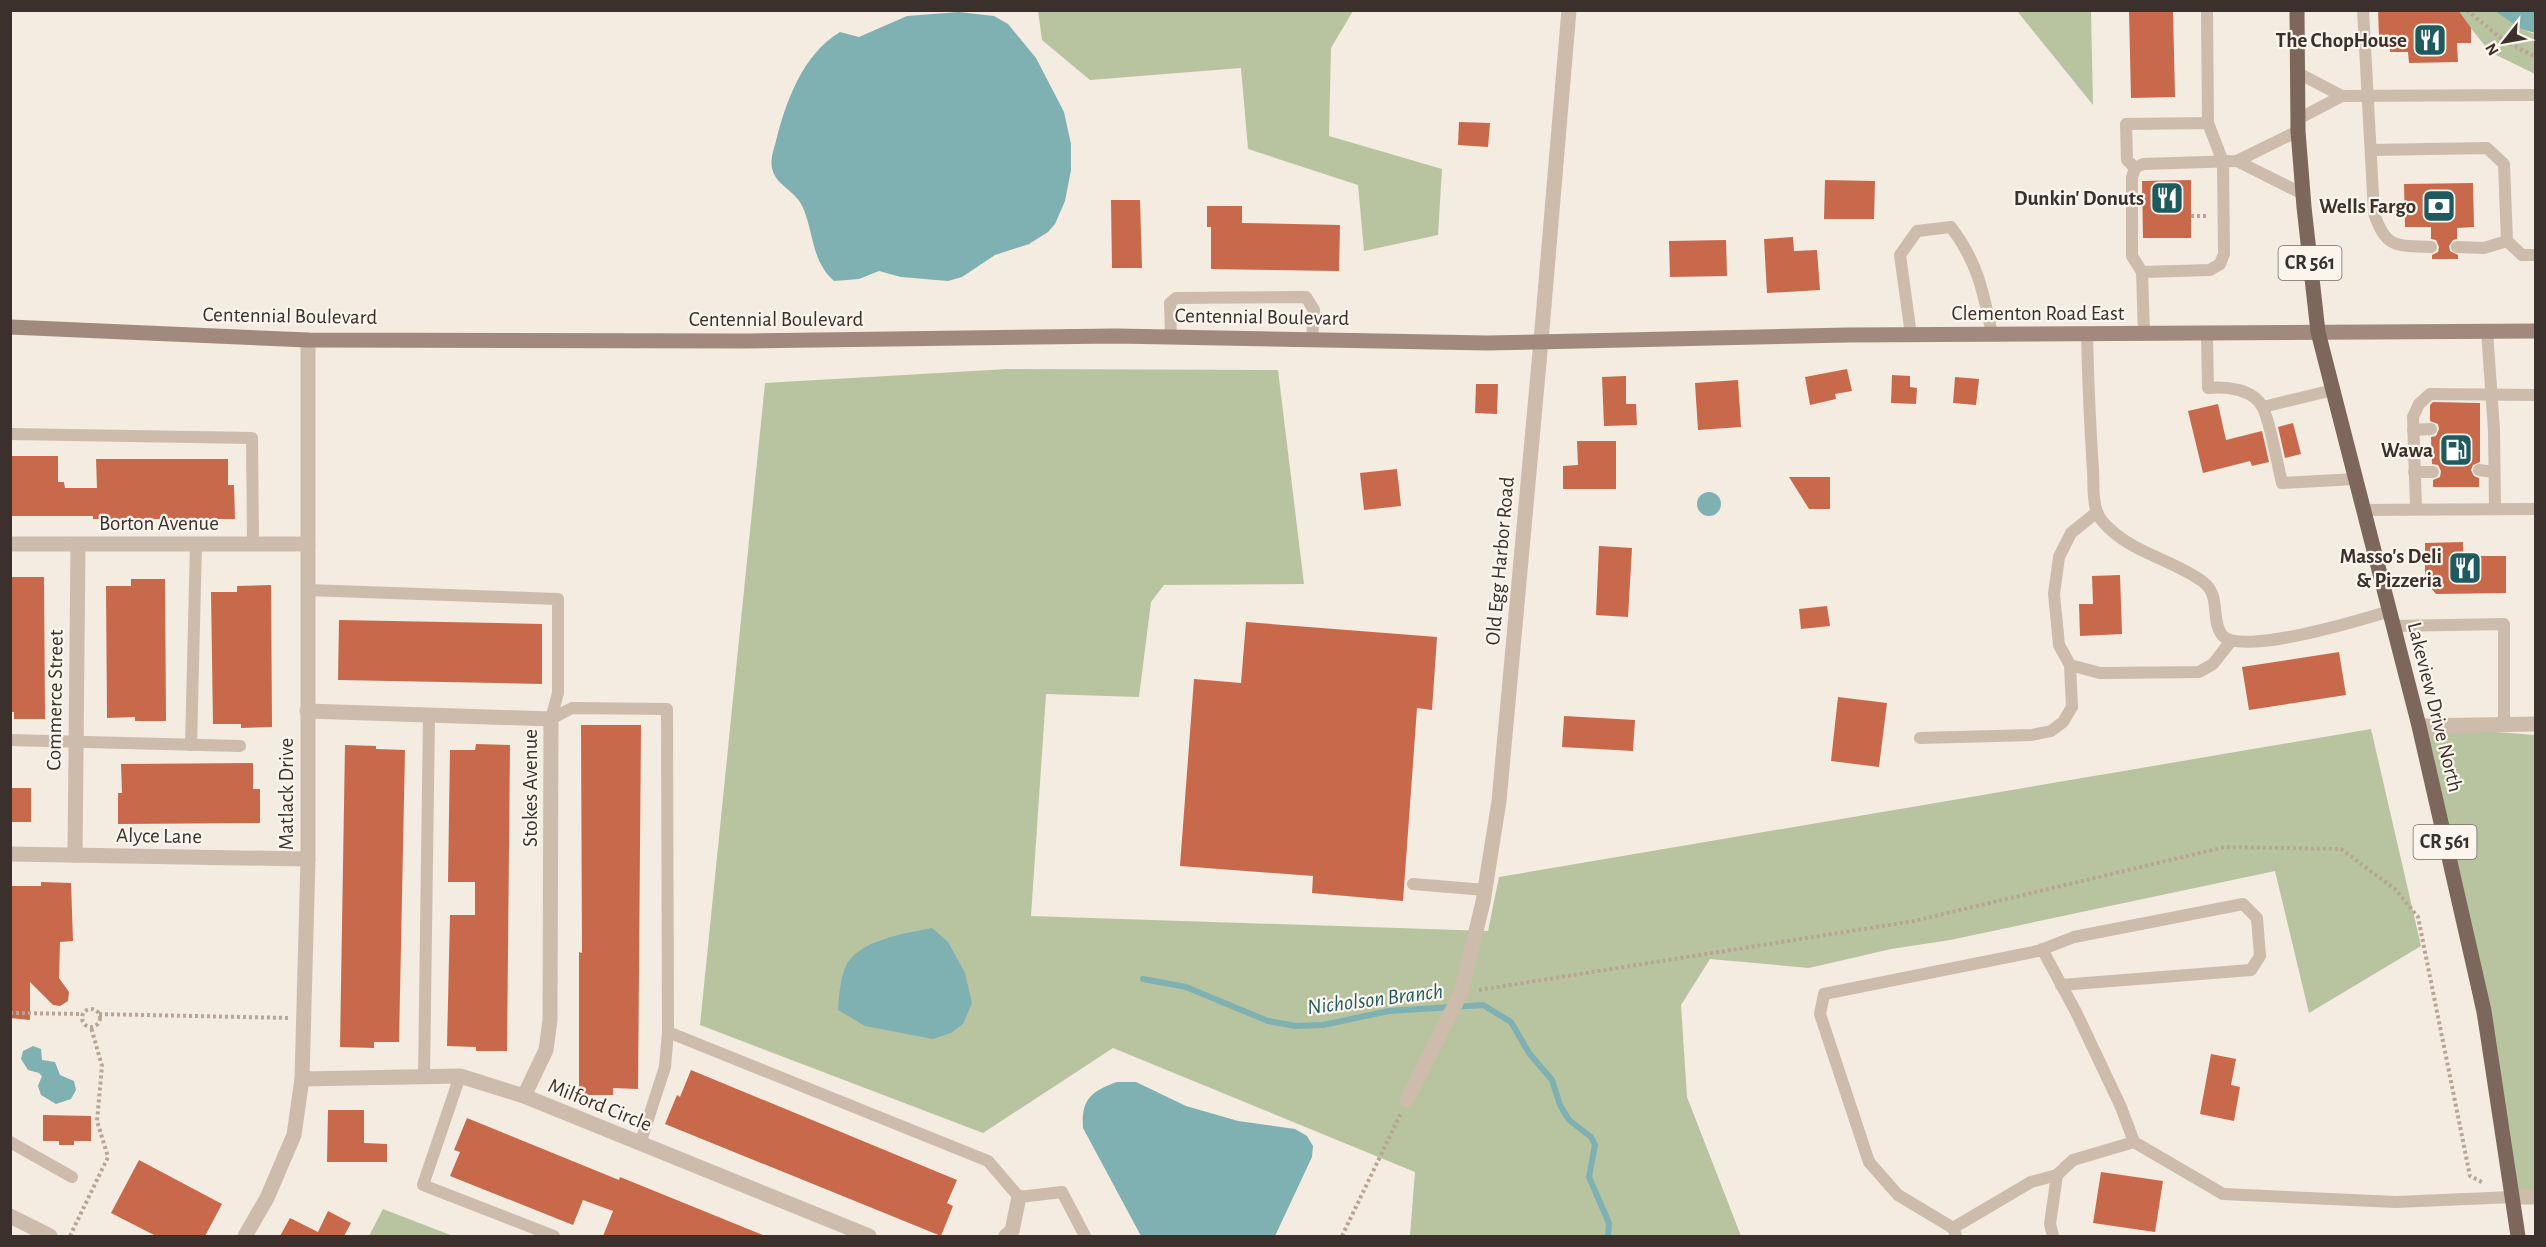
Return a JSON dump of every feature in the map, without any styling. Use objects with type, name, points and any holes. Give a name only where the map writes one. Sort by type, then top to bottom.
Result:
[{"type":"main road","name":"CR 561","points":[[2297,10],[2298,125],[2318,332]]},
{"type":"main road","name":"Centennial Boulevard","points":[[10,327],[308,340],[747,341],[1171,337],[1541,341]]},
{"type":"main road","name":"Clementon Road East","points":[[1541,341],[1992,334],[2535,331]]},
{"type":"main road","name":"Lakeview Drive North","points":[[2318,332],[2419,726],[2484,1011],[2518,1236]]},
{"type":"street","name":"Old Egg Harbor Road","points":[[1407,1101],[1461,993],[1485,890],[1498,801],[1569,10]]},
{"type":"street","name":"Matlack Drive","points":[[245,1236],[267,1198],[294,1135],[302,1079],[308,859],[308,340]]},
{"type":"street","name":"Borton Avenue","points":[[10,544],[308,544]]},
{"type":"street","name":"Commerce Street","points":[[75,855],[78,545]]},
{"type":"street","name":"Stokes Avenue","points":[[307,711],[551,719],[550,1020],[546,1050],[524,1096]]},
{"type":"street","points":[[2419,726],[2535,724]]},
{"type":"street","name":"Alyce Lane","points":[[10,854],[308,859]]},
{"type":"street","name":"Milford Circle","points":[[302,1079],[460,1076],[524,1096],[869,1236]]},
{"type":"street","points":[[1006,1236],[1012,1231],[1019,1197]]},
{"type":"street","points":[[2513,1197],[2535,1197]]},
{"type":"street","points":[[10,1216],[50,1236]]},
{"type":"lane","points":[[2142,272],[2210,270],[2220,264],[2224,254],[2223,162],[2208,123],[2207,10]]},
{"type":"lane","points":[[2363,10],[2374,213],[2384,237],[2396,246],[2432,247]]},
{"type":"lane","points":[[2298,73],[2342,96],[2535,95]]},
{"type":"lane","points":[[2144,333],[2142,272],[2132,256],[2132,177],[2135,168],[2143,164],[2237,161],[2342,96]]},
{"type":"lane","points":[[2135,168],[2127,160],[2126,124],[2208,123]]},
{"type":"lane","points":[[2371,150],[2487,148],[2504,164],[2507,241],[2522,255],[2535,255]]},
{"type":"lane","points":[[2237,161],[2303,194]]},
{"type":"lane","points":[[1911,335],[1900,255],[1917,231],[1951,227],[1965,246],[1981,281],[1992,334]]},
{"type":"lane","points":[[2457,247],[2484,248],[2507,241]]},
{"type":"lane","points":[[1171,337],[1170,303],[1176,298],[1306,297],[1314,310],[1312,339]]},
{"type":"lane","points":[[2487,331],[2488,372],[2494,430],[2495,508]]},
{"type":"lane","points":[[2207,333],[2208,388],[2223,387],[2238,390],[2252,397],[2263,407],[2282,483],[2356,479]]},
{"type":"lane","points":[[2087,334],[2090,428],[2097,512],[2108,528],[2127,543],[2183,568],[2205,582],[2217,606],[2217,620],[2221,634],[2230,641],[2270,639],[2391,618],[2504,624],[2504,724]]},
{"type":"lane","points":[[2263,407],[2333,390]]},
{"type":"lane","points":[[2416,508],[2413,417],[2419,404],[2430,394],[2535,395]]},
{"type":"lane","points":[[2413,430],[2431,429]]},
{"type":"lane","points":[[2480,430],[2494,430]]},
{"type":"lane","points":[[10,434],[252,438],[253,544]]},
{"type":"lane","points":[[2480,470],[2494,472]]},
{"type":"lane","points":[[2414,472],[2433,472]]},
{"type":"lane","points":[[2364,510],[2535,509]]},
{"type":"lane","points":[[1920,738],[2032,735],[2051,731],[2063,722],[2072,707],[2070,665],[2059,645],[2054,594],[2059,556],[2071,533],[2097,512]]},
{"type":"lane","points":[[191,745],[196,544]]},
{"type":"lane","points":[[308,590],[558,598],[558,693],[551,719]]},
{"type":"lane","points":[[2070,665],[2100,673],[2199,672],[2213,664],[2230,641]]},
{"type":"lane","points":[[551,719],[572,708],[667,710],[668,1032],[664,1067],[640,1144]]},
{"type":"lane","points":[[424,1077],[429,715]]},
{"type":"lane","points":[[10,740],[240,746]]},
{"type":"lane","points":[[1413,884],[1485,890]]},
{"type":"lane","points":[[2061,985],[2251,970],[2260,956],[2257,918],[2243,904],[2074,937],[2042,949],[1824,994],[1820,1014],[1869,1162],[1898,1195],[1954,1232],[2031,1182],[2057,1175],[2073,1160],[2134,1142]]},
{"type":"lane","points":[[2042,949],[2121,1107],[2134,1142],[2223,1194],[2396,1202],[2513,1197]]},
{"type":"lane","points":[[668,1032],[988,1161],[1019,1197],[1062,1192],[1085,1236]]},
{"type":"lane","points":[[460,1076],[423,1185],[554,1236]]},
{"type":"lane","points":[[10,1142],[72,1177]]},
{"type":"lane","points":[[2053,1236],[2050,1224],[2057,1175]]},
{"type":"path","points":[[2467,10],[2503,40],[2535,57]]},
{"type":"path","points":[[10,1013],[82,1014],[91,1009],[99,1014],[304,1018]]},
{"type":"path","points":[[70,1236],[108,1157],[97,1121],[102,1066],[91,1027],[82,1022],[82,1014]]},
{"type":"path","points":[[91,1027],[99,1021],[99,1014]]},
{"type":"path","points":[[1342,1236],[1407,1101]]},
{"type":"green space","points":[[1038,11],[1353,11],[1331,48],[1329,136],[1442,169],[1438,235],[1364,251],[1358,185],[1248,149],[1241,68],[1090,80],[1042,40]]},
{"type":"green space","points":[[2017,11],[2091,11],[2093,105]]},
{"type":"green space","points":[[2457,11],[2508,11],[2521,29],[2535,34],[2535,74],[2490,52]]},
{"type":"green space","points":[[1008,369],[1278,370],[1304,584],[1164,585],[1151,602],[1139,697],[1046,694],[1031,916],[1488,931],[1499,877],[2371,729],[2421,946],[2309,1013],[2275,871],[1950,940],[1891,949],[1809,968],[1710,959],[1681,1005],[1687,1097],[1741,1236],[1410,1236],[1415,1172],[1113,1048],[983,1133],[700,1025],[765,383]]},
{"type":"green space","points":[[2419,726],[2535,735],[2535,1197],[2513,1197]]},
{"type":"green space","points":[[383,1209],[453,1236],[369,1236]]},
{"type":"water","points":[[2495,11],[2535,11],[2535,33],[2521,29]]},
{"type":"water","points":[[959,12],[994,16],[1008,24],[1036,58],[1064,112],[1071,144],[1071,170],[1065,201],[1055,224],[1048,232],[1029,244],[995,255],[962,277],[948,281],[901,277],[879,271],[859,279],[834,281],[817,257],[801,203],[778,180],[772,168],[773,151],[791,95],[806,66],[816,53],[840,32],[859,37],[907,16]]},
{"type":"water","points":[[1709,492],[1717,496],[1721,504],[1717,512],[1709,516],[1701,512],[1697,504],[1701,496]]},
{"type":"water","points":[[932,928],[948,942],[965,973],[972,1003],[963,1024],[951,1033],[933,1039],[865,1026],[838,1010],[841,983],[845,968],[851,958],[871,944],[883,939]]},
{"type":"water","points":[[33,1046],[41,1049],[42,1060],[55,1062],[60,1075],[74,1081],[76,1090],[71,1099],[56,1104],[41,1095],[38,1086],[42,1076],[28,1070],[21,1059],[23,1051]]},
{"type":"water","points":[[1117,1082],[1136,1082],[1186,1106],[1238,1121],[1295,1129],[1307,1136],[1313,1146],[1312,1157],[1275,1236],[1141,1236],[1083,1128],[1084,1110],[1090,1098],[1100,1089]]},
{"type":"building","points":[[2129,10],[2173,10],[2175,97],[2131,98]]},
{"type":"building","name":"The ChopHouse","points":[[2378,10],[2458,10],[2471,28],[2471,43],[2457,43],[2458,62],[2409,63],[2408,52],[2390,52],[2389,36],[2379,36]]},
{"type":"building","points":[[1459,122],[1490,123],[1488,147],[1458,145]]},
{"type":"building","points":[[1825,180],[1875,181],[1874,219],[1824,219]]},
{"type":"building","name":"Dunkin' Donuts","points":[[2191,180],[2191,238],[2143,238],[2142,181]]},
{"type":"building","name":"Wells Fargo","points":[[2473,183],[2474,227],[2457,228],[2457,239],[2453,240],[2449,246],[2450,251],[2458,255],[2458,259],[2432,259],[2432,255],[2438,252],[2439,247],[2436,240],[2431,239],[2431,227],[2405,227],[2404,184]]},
{"type":"building","points":[[1111,200],[1140,200],[1142,268],[1112,268]]},
{"type":"building","points":[[1207,206],[1242,206],[1242,223],[1340,225],[1339,271],[1211,269],[1211,227],[1207,227]]},
{"type":"building","points":[[1793,237],[1794,251],[1817,250],[1820,290],[1767,293],[1764,239]]},
{"type":"building","points":[[1726,240],[1727,276],[1670,277],[1669,241]]},
{"type":"building","points":[[1847,369],[1852,391],[1835,394],[1836,399],[1810,405],[1805,377]]},
{"type":"building","points":[[1892,375],[1910,376],[1910,387],[1917,388],[1916,404],[1891,403]]},
{"type":"building","points":[[1626,376],[1626,404],[1636,404],[1637,425],[1604,426],[1602,377]]},
{"type":"building","points":[[1955,377],[1979,379],[1976,405],[1953,403]]},
{"type":"building","points":[[1738,380],[1741,427],[1698,430],[1695,383]]},
{"type":"building","points":[[1476,384],[1498,384],[1497,414],[1475,413]]},
{"type":"building","name":"Wawa","points":[[2433,402],[2480,403],[2480,462],[2473,465],[2471,470],[2474,476],[2479,478],[2479,487],[2433,487],[2433,480],[2440,477],[2441,471],[2438,465],[2432,464],[2431,437],[2436,436],[2439,429],[2438,424],[2430,421],[2430,405]]},
{"type":"building","points":[[2218,404],[2226,440],[2262,431],[2269,462],[2252,466],[2250,461],[2203,473],[2188,411]]},
{"type":"building","points":[[2293,423],[2301,454],[2285,458],[2278,427]]},
{"type":"building","points":[[1577,441],[1616,441],[1616,489],[1563,489],[1563,466],[1578,465]]},
{"type":"building","points":[[10,456],[58,456],[58,482],[64,482],[65,488],[97,488],[96,459],[228,459],[228,485],[234,485],[235,519],[93,519],[93,516],[10,516]]},
{"type":"building","points":[[1397,469],[1401,506],[1364,510],[1360,473]]},
{"type":"building","points":[[1789,477],[1830,477],[1830,509],[1809,509]]},
{"type":"building","name":"Masso's Deli & Pizzeria","points":[[2463,542],[2463,556],[2506,556],[2506,593],[2436,594],[2425,581],[2425,543]]},
{"type":"building","points":[[1599,546],[1632,548],[1628,617],[1596,615]]},
{"type":"building","points":[[2120,575],[2122,634],[2080,636],[2079,604],[2093,604],[2092,576]]},
{"type":"building","points":[[10,577],[44,577],[45,719],[14,719],[14,712],[10,712]]},
{"type":"building","points":[[131,579],[165,579],[166,721],[135,721],[135,717],[107,718],[106,586],[131,586]]},
{"type":"building","points":[[271,585],[272,727],[241,728],[241,724],[213,724],[211,592],[237,592],[237,586]]},
{"type":"building","points":[[1827,606],[1830,626],[1801,629],[1799,609]]},
{"type":"building","points":[[339,620],[542,624],[542,684],[338,680]]},
{"type":"building","points":[[1246,622],[1437,637],[1432,710],[1417,708],[1403,901],[1312,893],[1313,876],[1180,866],[1194,679],[1241,683]]},
{"type":"building","points":[[2339,652],[2346,695],[2249,710],[2242,667]]},
{"type":"building","points":[[1838,697],[1887,703],[1879,767],[1831,761]]},
{"type":"building","points":[[1564,716],[1635,720],[1633,751],[1562,747]]},
{"type":"building","points":[[581,725],[641,725],[638,1089],[613,1088],[613,1095],[579,1095],[579,952],[582,953]]},
{"type":"building","points":[[476,744],[510,745],[507,1051],[476,1051],[476,1047],[447,1046],[450,915],[475,915],[475,882],[448,882],[450,750],[475,750]]},
{"type":"building","points":[[345,745],[405,750],[399,1042],[374,1042],[374,1048],[340,1047]]},
{"type":"building","points":[[253,763],[253,789],[260,789],[260,823],[118,824],[118,793],[122,793],[121,764]]},
{"type":"building","points":[[10,788],[31,788],[31,822],[10,822]]},
{"type":"building","points":[[41,882],[71,883],[73,941],[60,942],[59,978],[69,992],[68,1001],[60,1006],[53,1005],[30,982],[30,1020],[10,1018],[10,886],[41,886]]},
{"type":"building","points":[[2211,1054],[2236,1059],[2231,1085],[2240,1087],[2234,1121],[2200,1114]]},
{"type":"building","points":[[691,1070],[957,1180],[947,1203],[953,1206],[941,1236],[665,1124],[677,1095],[680,1097]]},
{"type":"building","points":[[328,1110],[364,1110],[364,1143],[387,1144],[387,1162],[327,1162]]},
{"type":"building","points":[[43,1115],[91,1116],[91,1141],[74,1141],[74,1145],[59,1145],[59,1141],[43,1141]]},
{"type":"building","points":[[467,1118],[765,1236],[603,1236],[613,1211],[583,1200],[573,1225],[450,1176],[460,1152],[454,1150]]},
{"type":"building","points":[[139,1160],[222,1204],[205,1236],[156,1236],[111,1213]]},
{"type":"building","points":[[2101,1172],[2163,1181],[2155,1232],[2093,1223]]},
{"type":"building","points":[[328,1211],[351,1223],[344,1236],[280,1236],[290,1218],[318,1232]]},
{"type":"waterway","name":"Nicholson Branch","points":[[1143,979],[1186,987],[1268,1021],[1296,1026],[1323,1025],[1389,1011],[1483,1005],[1511,1022],[1529,1053],[1552,1080],[1560,1105],[1569,1120],[1591,1137],[1595,1145],[1589,1177],[1609,1223],[1608,1236]]},
{"type":"place","name":"The ChopHouse","points":[[2430,40]]},
{"type":"place","name":"Dunkin' Donuts","points":[[2167,198]]},
{"type":"place","name":"Wells Fargo","points":[[2439,206]]},
{"type":"place","name":"Wawa","points":[[2456,450]]},
{"type":"place","name":"Masso's Deli & Pizzeria","points":[[2465,568]]}]
